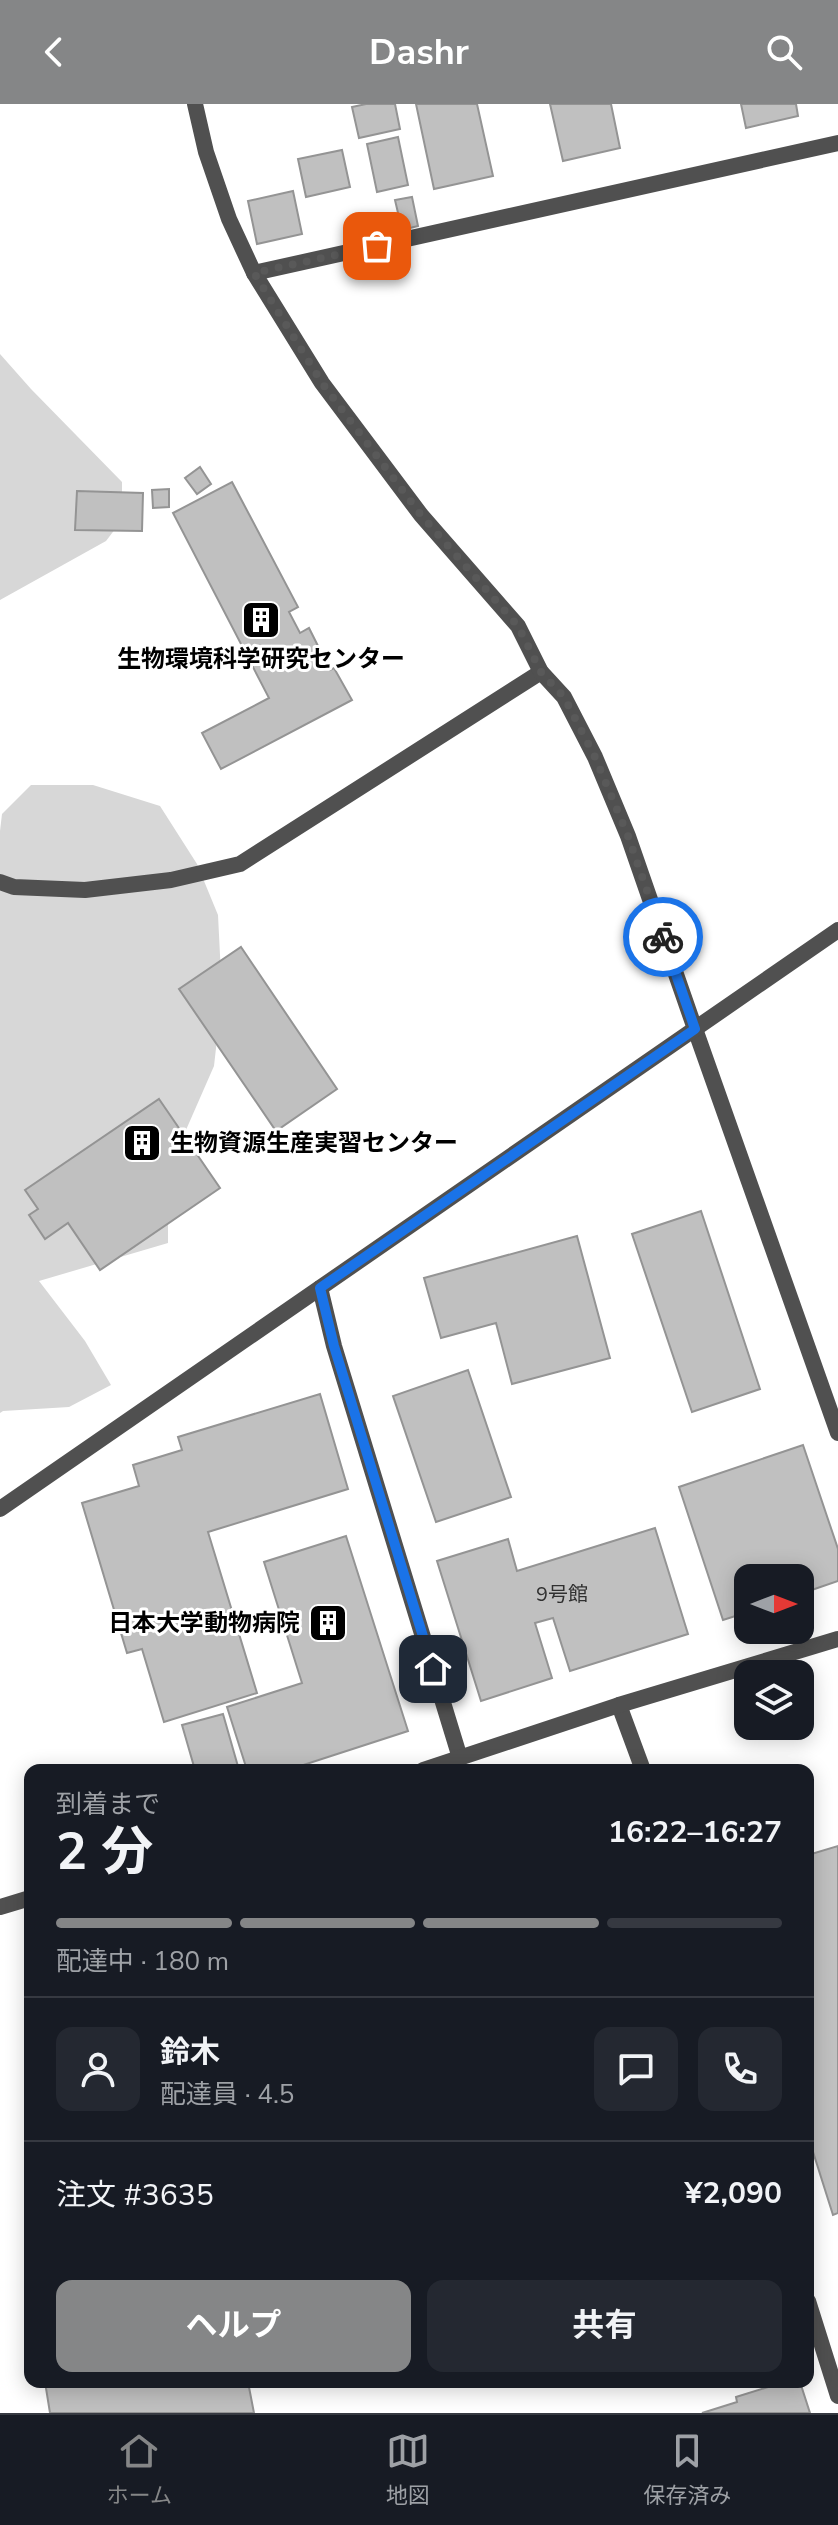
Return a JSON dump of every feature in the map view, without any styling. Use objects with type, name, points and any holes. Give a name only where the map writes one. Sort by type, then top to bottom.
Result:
[{"type":"street","points":[[195,104],[206,152],[229,219],[254,273],[322,383],[421,515],[518,626],[541,672],[564,697],[595,757],[628,836],[838,1433]]},
{"type":"street","points":[[254,273],[838,143]]},
{"type":"street","points":[[0,882],[14,887],[85,890],[171,880],[240,864],[541,672]]},
{"type":"street","points":[[0,1509],[838,930]]},
{"type":"street","points":[[320,1288],[334,1346],[460,1758]]},
{"type":"street","points":[[442,1764],[619,1705],[838,1639]]},
{"type":"street","points":[[619,1705],[641,1764]]},
{"type":"street","points":[[0,1907],[24,1900]]},
{"type":"street","points":[[814,2320],[838,2396]]},
{"type":"shaded area","points":[[0,354],[122,482],[122,520],[106,541],[0,600]]},
{"type":"shaded area","points":[[31,785],[93,785],[160,806],[197,864],[218,915],[222,995],[214,1066],[168,1171],[168,1243],[39,1281],[85,1341],[111,1385],[69,1407],[0,1413],[0,831],[2,814]]},
{"type":"building","points":[[395,104],[400,129],[359,138],[352,107]]},
{"type":"building","points":[[416,104],[477,104],[493,176],[434,189]]},
{"type":"building","points":[[550,104],[611,104],[620,148],[563,161]]},
{"type":"building","points":[[741,104],[796,104],[798,116],[746,128]]},
{"type":"building","points":[[398,137],[408,185],[377,192],[367,144]]},
{"type":"building","points":[[342,150],[350,187],[306,197],[298,159]]},
{"type":"building","points":[[293,191],[302,234],[257,244],[248,201]]},
{"type":"building","points":[[412,197],[418,226],[402,230],[395,200]]},
{"type":"building","points":[[200,467],[211,484],[197,494],[185,478]]},
{"type":"building","name":"生物環境科学研究センター","points":[[232,482],[298,607],[289,612],[300,633],[309,628],[330,670],[334,668],[352,700],[221,769],[202,733],[269,698],[173,513]]},
{"type":"building","points":[[169,489],[169,507],[153,508],[152,490]]},
{"type":"building","points":[[77,491],[143,493],[142,531],[75,530]]},
{"type":"building","points":[[241,947],[337,1089],[276,1131],[179,989]]},
{"type":"building","name":"生物資源生産実習センター","points":[[159,1099],[220,1188],[100,1270],[68,1223],[45,1239],[29,1215],[38,1209],[25,1190]]},
{"type":"building","points":[[701,1211],[760,1389],[692,1412],[632,1234]]},
{"type":"building","points":[[577,1236],[610,1358],[512,1384],[496,1323],[441,1338],[424,1278]]},
{"type":"building","points":[[468,1370],[511,1497],[436,1522],[393,1396]]},
{"type":"building","points":[[320,1394],[348,1489],[208,1532],[257,1693],[164,1722],[142,1649],[127,1653],[82,1503],[139,1486],[133,1465],[182,1450],[178,1437]]},
{"type":"building","points":[[803,1445],[838,1549],[838,1581],[814,1589],[814,1564],[734,1564],[734,1616],[723,1620],[679,1487]]},
{"type":"building","points":[[655,1528],[688,1634],[570,1671],[553,1618],[535,1623],[552,1678],[481,1701],[437,1561],[508,1539],[517,1571]]},
{"type":"building","name":"日本大学動物病院","points":[[346,1536],[408,1731],[306,1764],[245,1764],[227,1707],[302,1683],[264,1562]]},
{"type":"building","points":[[223,1714],[237,1764],[193,1764],[182,1725]]},
{"type":"building","points":[[838,1846],[838,2213],[833,2215],[814,2155],[814,1853]]},
{"type":"building","points":[[46,2388],[249,2388],[254,2413],[50,2413]]},
{"type":"building","points":[[765,2388],[802,2388],[810,2413],[702,2413],[737,2402],[736,2397]]},
{"type":"way so far","points":[[377,246],[254,273],[322,383],[421,515],[518,626],[541,672],[564,697],[595,757],[628,836],[663,937]]},
{"type":"place","name":"生物環境科学研究センター","points":[[261,620]]},
{"type":"place","name":"生物資源生産実習センター","points":[[142,1143]]},
{"type":"place","name":"日本大学動物病院","points":[[328,1623]]},
{"type":"route","points":[[433,1669],[334,1346],[320,1288],[695,1029],[663,937]]}]
